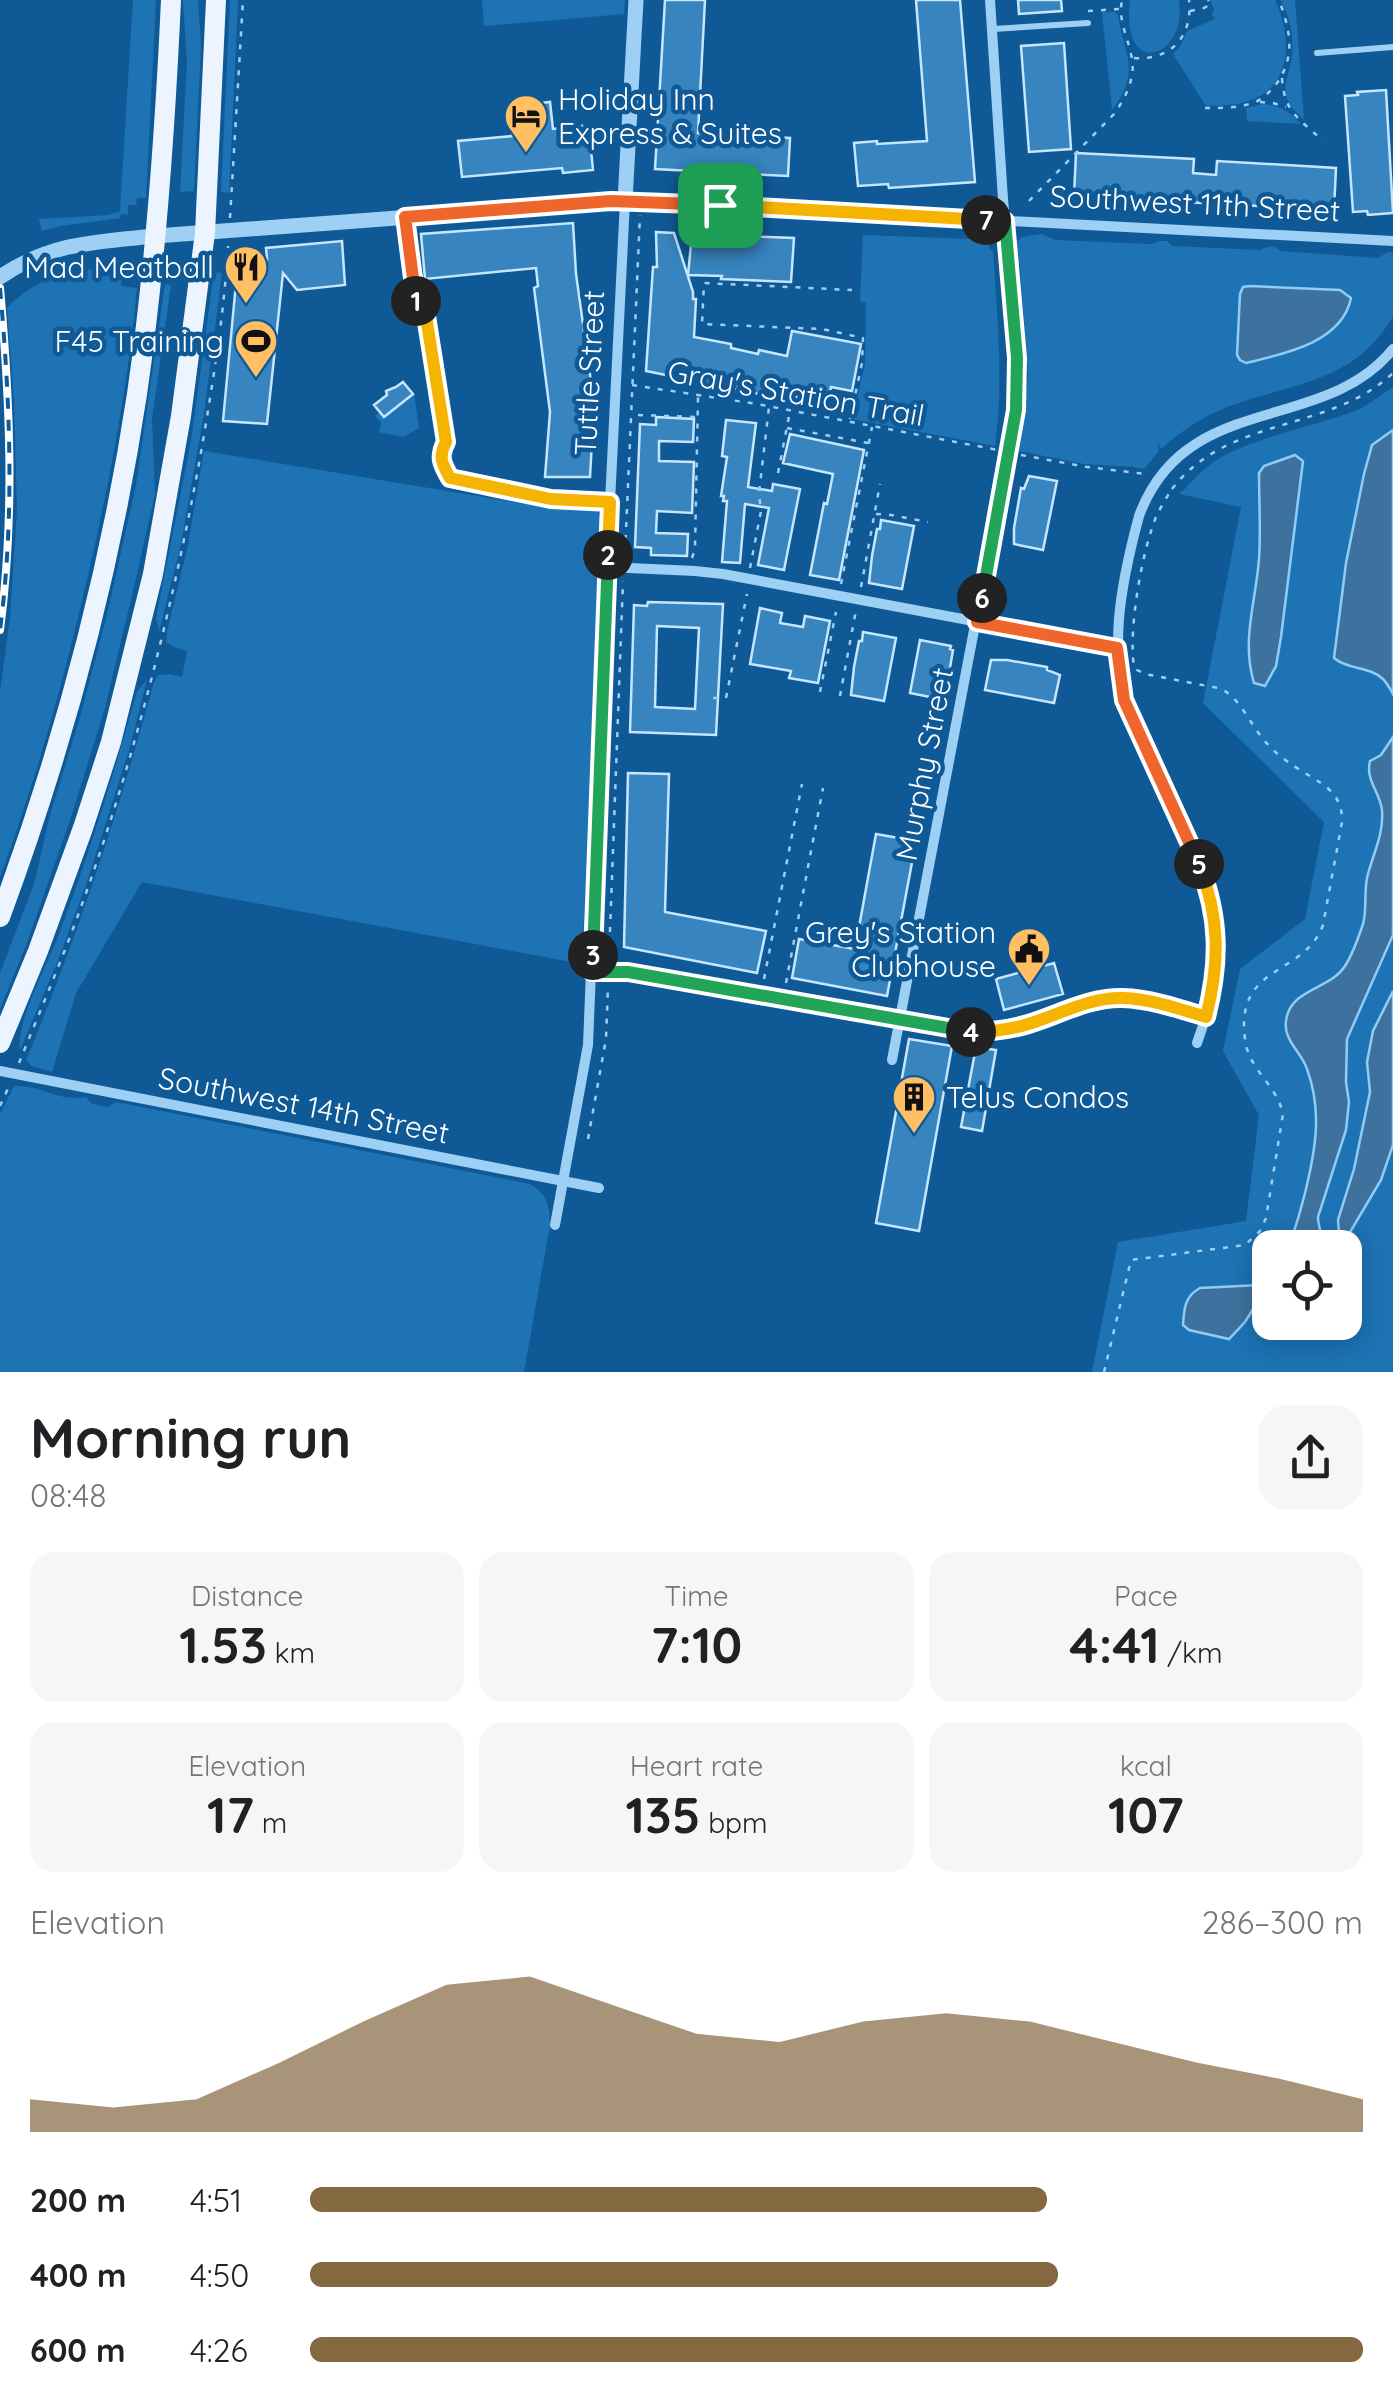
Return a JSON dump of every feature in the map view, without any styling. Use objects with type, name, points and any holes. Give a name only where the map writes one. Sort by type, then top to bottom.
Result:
[{"type":"main road","points":[[0,916],[60,740],[102,578],[136,397],[156,236],[171,0]]},
{"type":"main road","points":[[0,1043],[38,951],[111,742],[159,539],[184,400],[204,233],[215,3]]},
{"type":"street","name":"Tuttle Street","points":[[554,1225],[586,1066],[636,0]]},
{"type":"street","name":"Murphy Street","points":[[892,1060],[1016,410],[1017,358],[990,0]]},
{"type":"street","name":"Southwest 11th Street","points":[[0,277],[59,248],[156,236],[625,201],[1393,240]]},
{"type":"street","points":[[1197,1043],[1213,990],[1216,926],[1200,868],[1124,700],[1117,648],[1120,610],[1139,516],[1145,500],[1170,466],[1197,443],[1234,424],[1346,387],[1367,375],[1393,349]]},
{"type":"street","points":[[608,567],[704,572],[1117,648]]},
{"type":"street","points":[[592,972],[628,972],[972,1032],[1025,1025],[1081,1005],[1122,998],[1206,1017]]},
{"type":"street","name":"Southwest 14th Street","points":[[0,1070],[599,1188]]},
{"type":"lane","points":[[992,30],[1088,23]]},
{"type":"lane","points":[[1316,53],[1393,47]]},
{"type":"lane","points":[[405,217],[416,300],[426,316],[446,442],[440,454],[450,478],[551,499],[610,502]]},
{"type":"path","points":[[231,215],[242,0]]},
{"type":"path","points":[[1029,201],[1124,99],[1132,58],[1120,9],[1122,0]]},
{"type":"path","points":[[1132,58],[1153,59],[1171,52],[1184,33],[1189,0]]},
{"type":"path","points":[[1190,11],[1204,8],[1210,4],[1208,0]]},
{"type":"path","points":[[1256,102],[1282,76],[1290,52],[1289,29],[1279,0]]},
{"type":"path","points":[[1088,10],[1120,9]]},
{"type":"path","points":[[1282,76],[1288,108],[1323,141]]},
{"type":"path","points":[[1205,108],[1256,102],[1288,108]]},
{"type":"path","name":"Gray's Station Trail","points":[[640,215],[632,385],[769,406],[1002,451]]},
{"type":"path","points":[[22,1056],[98,860],[162,638],[184,544],[211,392],[228,244]]},
{"type":"path","points":[[850,421],[862,364],[863,338],[822,329],[702,324],[704,283],[852,290]]},
{"type":"path","points":[[1171,490],[1203,458],[1226,444],[1346,405],[1393,373]]},
{"type":"path","points":[[624,558],[632,385]]},
{"type":"path","points":[[692,559],[696,550],[698,396]]},
{"type":"path","points":[[750,568],[761,512],[759,494],[769,406]]},
{"type":"path","points":[[778,473],[791,410]]},
{"type":"path","points":[[638,414],[698,416]]},
{"type":"path","points":[[841,584],[872,426]]},
{"type":"path","points":[[787,428],[868,443]]},
{"type":"path","points":[[1019,454],[1087,467],[1132,470],[1152,477]]},
{"type":"path","points":[[860,593],[880,484]]},
{"type":"path","points":[[874,514],[928,522]]},
{"type":"path","points":[[609,964],[623,576]]},
{"type":"path","points":[[713,698],[726,698],[747,594]]},
{"type":"path","points":[[840,696],[856,608]]},
{"type":"path","points":[[820,692],[836,612]]},
{"type":"path","points":[[764,979],[802,784]]},
{"type":"path","points":[[786,983],[823,788]]},
{"type":"path","points":[[588,1139],[606,1039],[608,980]]},
{"type":"path","points":[[0,1106],[9,1087]]},
{"type":"shaded area","points":[[133,0],[156,0],[146,198],[137,198],[136,205],[128,205],[128,215],[121,214],[120,218],[42,231],[39,219],[120,211]]},
{"type":"shaded area","points":[[183,0],[198,0],[201,46],[194,191],[180,192],[187,63]]},
{"type":"shaded area","points":[[230,0],[238,0],[229,193],[221,192]]},
{"type":"shaded area","points":[[482,0],[625,0],[624,14],[484,26]]},
{"type":"shaded area","points":[[1130,0],[1179,0],[1179,20],[1165,47],[1143,51],[1135,42],[1130,26]]},
{"type":"shaded area","points":[[1210,0],[1275,0],[1284,27],[1286,56],[1276,81],[1254,99],[1206,106],[1173,54],[1187,31],[1215,19]]},
{"type":"shaded area","points":[[1280,0],[1295,0],[1304,120],[1286,96],[1292,40],[1289,19]]},
{"type":"shaded area","points":[[1102,12],[1118,15],[1129,63],[1126,84],[1112,110]]},
{"type":"shaded area","points":[[1262,104],[1284,110],[1301,124],[1247,121],[1246,108]]},
{"type":"shaded area","points":[[1041,234],[1056,240],[1152,244],[1167,241],[1173,246],[1261,250],[1271,247],[1378,258],[1393,253],[1393,315],[1380,335],[1348,364],[1310,382],[1218,411],[1161,449],[1157,442],[1159,451],[1144,469],[1084,464],[1019,451],[1028,376],[1015,243],[1022,237]]},
{"type":"shaded area","points":[[863,235],[989,243],[993,251],[999,348],[995,446],[852,419],[865,364],[866,303],[860,301]]},
{"type":"shaded area","points":[[108,268],[122,275],[121,286],[137,288],[115,448],[64,674],[0,877],[0,692],[17,510],[7,308],[29,290],[53,278]]},
{"type":"shaded area","points":[[214,272],[222,273],[204,414],[181,544],[159,632],[156,618],[191,441]]},
{"type":"shaded area","points":[[165,284],[171,285],[152,419],[155,494],[134,587],[105,708],[71,817],[0,1009],[0,973],[34,884],[107,615],[136,485]]},
{"type":"shaded area","points":[[1243,287],[1340,290],[1351,298],[1336,326],[1324,336],[1293,350],[1246,363],[1237,355],[1240,294]]},
{"type":"shaded area","points":[[1393,387],[1393,1372],[1092,1372],[1118,1242],[1246,1221],[1259,1115],[1223,1051],[1240,969],[1305,919],[1324,822],[1203,703],[1241,507],[1179,494],[1209,466],[1233,451],[1347,414]]},
{"type":"shaded area","points":[[414,393],[419,428],[403,437],[379,432],[381,422],[375,416],[380,412],[384,417]]},
{"type":"shaded area","points":[[1393,430],[1393,694],[1377,675],[1334,658],[1346,563],[1364,474],[1372,445]]},
{"type":"shaded area","points":[[204,451],[558,509],[598,511],[582,964],[142,882],[76,993],[52,1072],[26,1060],[96,874],[154,682],[158,675],[182,677],[187,651],[166,642]]},
{"type":"shaded area","points":[[1295,455],[1303,461],[1281,637],[1276,666],[1265,686],[1254,683],[1249,652],[1259,559],[1259,473],[1264,466]]},
{"type":"shaded area","points":[[147,679],[87,882],[20,1050],[28,1008],[81,874],[137,692]]},
{"type":"shaded area","points":[[1393,737],[1393,935],[1347,1039],[1346,1130],[1318,1217],[1320,1230],[1294,1230],[1310,1173],[1316,1114],[1312,1084],[1305,1063],[1287,1034],[1286,1021],[1289,1010],[1302,995],[1338,974],[1357,940],[1382,820],[1369,768],[1370,761],[1381,755]]},
{"type":"shaded area","points":[[1393,991],[1393,1145],[1381,1180],[1351,1230],[1339,1230],[1370,1092],[1367,1062],[1373,1031]]},
{"type":"shaded area","points":[[14,1086],[66,1097],[86,1097],[92,1104],[108,1107],[116,1102],[530,1184],[546,1201],[550,1225],[524,1372],[0,1372],[0,1114]]},
{"type":"shaded area","points":[[1252,1285],[1252,1311],[1229,1339],[1189,1330],[1183,1325],[1186,1303],[1200,1288]]},
{"type":"building","points":[[665,0],[705,0],[698,133],[790,138],[788,176],[655,169]]},
{"type":"building","points":[[916,0],[960,0],[975,182],[889,188],[888,184],[858,186],[854,143],[927,141]]},
{"type":"building","points":[[1018,0],[1061,0],[1062,11],[1019,14]]},
{"type":"building","points":[[1064,43],[1071,149],[1029,152],[1021,46]]},
{"type":"building","points":[[1386,90],[1393,213],[1353,212],[1345,96]]},
{"type":"building","name":"Holiday Inn Express & Suites","points":[[550,102],[553,129],[589,129],[593,170],[563,173],[562,168],[462,177],[458,141],[527,131],[524,105]]},
{"type":"building","points":[[1076,153],[1194,159],[1193,173],[1216,175],[1217,161],[1336,168],[1334,210],[1074,196]]},
{"type":"building","points":[[573,223],[594,403],[590,477],[545,477],[550,412],[534,288],[538,286],[536,268],[425,279],[421,234]]},
{"type":"building","points":[[656,232],[674,233],[696,299],[694,337],[758,354],[759,350],[787,356],[792,331],[861,344],[852,391],[831,387],[828,404],[646,371],[653,267],[657,267]]},
{"type":"building","points":[[692,234],[794,238],[791,282],[688,275]]},
{"type":"building","points":[[342,241],[345,285],[297,290],[283,273],[267,424],[223,421],[233,283],[241,257],[267,259],[266,248]]},
{"type":"building","points":[[403,382],[413,394],[384,417],[374,405],[387,395],[386,391]]},
{"type":"building","points":[[656,417],[694,419],[693,442],[659,441],[659,461],[694,462],[692,513],[657,511],[656,533],[688,534],[687,556],[651,555],[651,548],[635,547],[640,424],[656,425]]},
{"type":"building","points":[[726,420],[756,423],[748,487],[772,491],[773,484],[800,489],[784,570],[758,565],[769,508],[745,504],[740,563],[722,562],[727,501],[721,496],[727,457],[722,456]]},
{"type":"building","points":[[790,434],[864,450],[839,580],[810,575],[833,474],[783,463]]},
{"type":"building","points":[[1029,476],[1057,481],[1043,550],[1014,544],[1021,488],[1024,489]]},
{"type":"building","points":[[881,520],[914,526],[902,589],[869,583]]},
{"type":"building","points":[[648,602],[723,604],[716,735],[630,732],[634,605],[647,606]],"holes":[[[657,626],[699,628],[695,709],[655,707]]]},
{"type":"building","points":[[760,608],[782,613],[780,623],[803,627],[805,616],[830,621],[818,683],[789,678],[791,671],[750,664]]},
{"type":"building","points":[[863,632],[896,638],[884,701],[851,695]]},
{"type":"building","points":[[920,640],[951,646],[953,650],[945,697],[940,699],[910,693]]},
{"type":"building","points":[[991,660],[1047,667],[1060,675],[1054,703],[985,690]]},
{"type":"building","points":[[628,773],[669,774],[665,912],[766,931],[757,973],[624,947]]},
{"type":"building","points":[[876,834],[916,841],[887,996],[792,978],[799,939],[855,949]]},
{"type":"building","name":"Grey's Station Clubhouse","points":[[1054,963],[1063,994],[1004,1010],[996,979]]},
{"type":"building","name":"Telus Condos","points":[[909,1039],[952,1046],[919,1231],[876,1223]]},
{"type":"building","points":[[976,1047],[996,1050],[982,1131],[961,1127]]},
{"type":"railway","points":[[0,288],[9,459],[8,544],[0,630]]},
{"type":"place","name":"Holiday Inn Express & Suites","points":[[526,154]]},
{"type":"place","name":"Mad Meatball","points":[[246,305]]},
{"type":"place","name":"F45 Training","points":[[256,379]]},
{"type":"place","name":"Grey's Station Clubhouse","points":[[1029,987]]},
{"type":"place","name":"Telus Condos","points":[[914,1135]]},
{"type":"route","points":[[611,201],[720,205],[1005,221],[1018,389],[1010,452],[977,622],[1117,648],[1124,700],[1200,868],[1214,913],[1216,968],[1206,1017],[1122,998],[1081,1005],[1025,1025],[972,1032],[628,972],[592,972],[610,502],[551,499],[450,478],[440,454],[446,442],[426,316],[416,300],[405,217],[611,201]]}]
